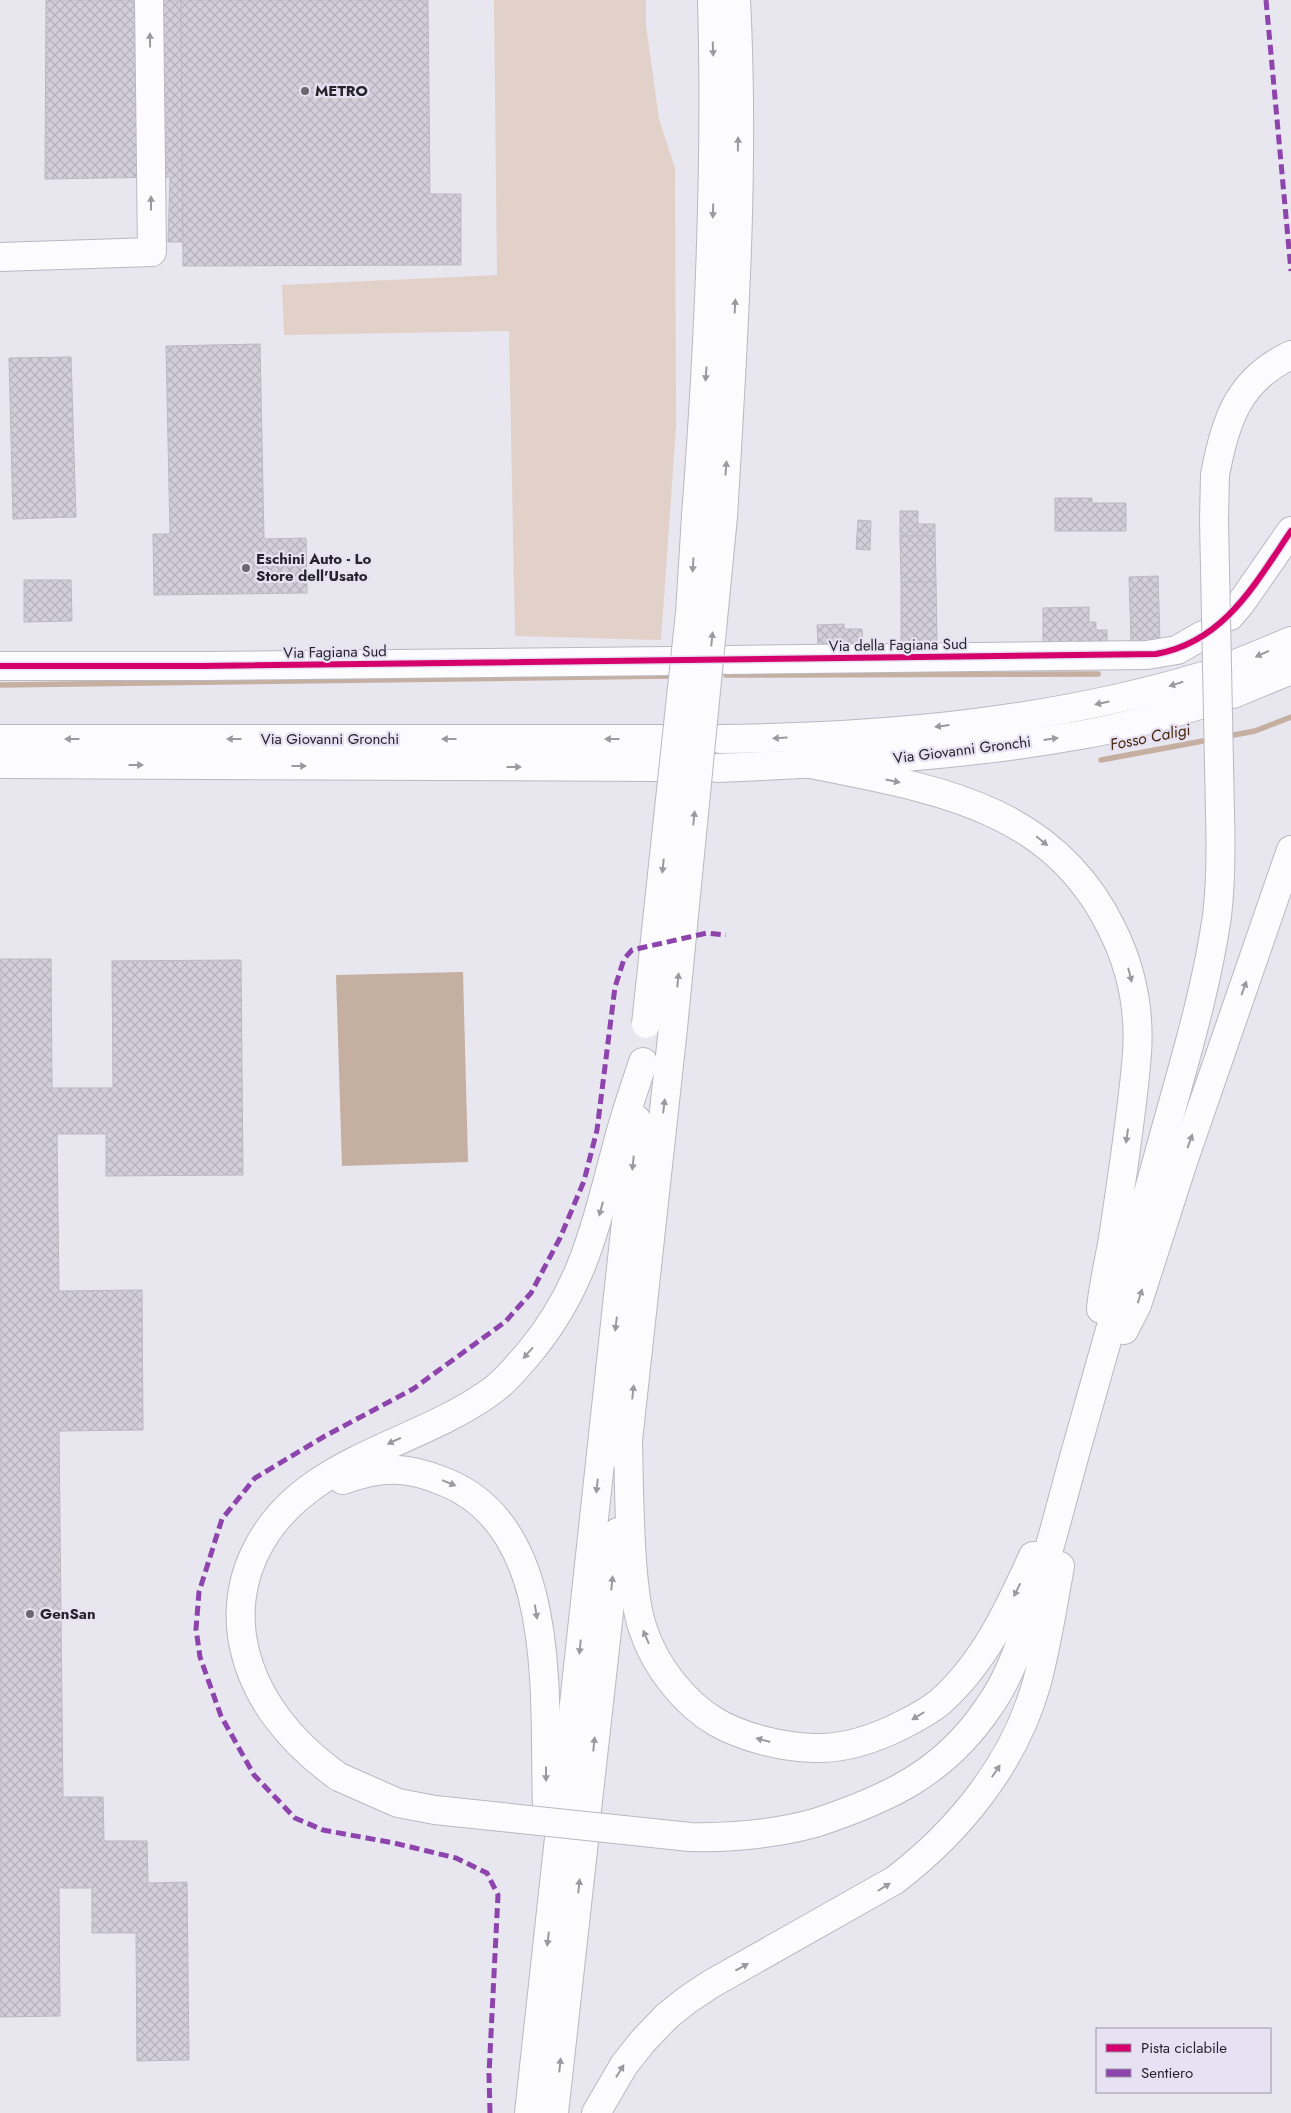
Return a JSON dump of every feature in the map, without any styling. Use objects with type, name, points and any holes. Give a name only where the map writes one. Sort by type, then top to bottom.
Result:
[{"type":"main road","points":[[0,257],[152,252],[149,0]]},
{"type":"main road","points":[[566,1807],[690,613],[710,517],[708,352],[714,187],[712,0]]},
{"type":"main road","points":[[566,1807],[628,1440],[673,1028],[710,517],[736,300],[739,63],[736,0]]},
{"type":"main road","points":[[643,1062],[617,1144],[588,1250],[569,1295],[537,1343],[504,1380],[488,1394],[457,1412],[365,1455],[320,1482],[277,1518],[266,1531],[248,1570],[241,1598],[241,1627],[251,1669],[270,1708],[292,1738],[339,1777],[398,1803],[435,1810],[690,1837],[731,1837],[769,1833],[815,1822],[861,1807],[923,1775],[947,1758],[988,1708],[1009,1672],[1021,1642],[1048,1554],[1095,1386],[1177,1088],[1207,968],[1219,891],[1220,813],[1214,520],[1215,475],[1220,450],[1229,417],[1246,388],[1259,374],[1275,362],[1291,354]]},
{"type":"main road","points":[[1230,616],[1291,531]]},
{"type":"main road","name":"Via della Fagiana Sud","points":[[727,660],[1147,655],[1177,650],[1203,635]]},
{"type":"main road","points":[[1233,665],[1291,641]]},
{"type":"main road","name":"Via Fagiana Sud","points":[[0,666],[203,666],[670,661]]},
{"type":"main road","points":[[1233,694],[1291,670]]},
{"type":"main road","name":"Via Giovanni Gronchi","points":[[720,739],[888,733],[966,723],[1099,704],[1150,692],[1203,676]]},
{"type":"main road","name":"Via Giovanni Gronchi","points":[[717,768],[811,764],[976,749],[1086,734],[1134,724],[1203,704]]},
{"type":"main road","name":"Via Giovanni Gronchi","points":[[0,739],[660,739]]},
{"type":"main road","name":"Via Giovanni Gronchi","points":[[0,764],[658,767]]},
{"type":"main road","points":[[811,764],[923,788],[990,812],[1025,829],[1060,856],[1080,878],[1100,907],[1116,937],[1127,965],[1134,992],[1138,1026],[1137,1053],[1114,1231],[1102,1295],[1095,1386]]},
{"type":"main road","points":[[1095,1386],[1137,1305],[1183,1162],[1250,974],[1291,850]]},
{"type":"main road","points":[[628,1440],[631,1550],[636,1606],[644,1633],[656,1660],[674,1684],[697,1707],[716,1722],[762,1740],[789,1746],[815,1748],[867,1741],[891,1731],[939,1702],[963,1678],[982,1655],[1016,1593],[1067,1482]]},
{"type":"main road","points":[[302,1496],[359,1474],[378,1470],[394,1469],[422,1472],[456,1486],[496,1518],[509,1534],[530,1584],[538,1623],[545,1709],[566,1807]]},
{"type":"main road","points":[[596,2113],[624,2065],[643,2041],[667,2016],[711,1984],[896,1880],[917,1863],[957,1824],[985,1788],[1003,1761],[1020,1728],[1037,1683],[1049,1630],[1063,1548],[1067,1482]]},
{"type":"main road","points":[[529,2113],[553,1897],[564,1839],[554,2113]]},
{"type":"shaded area","points":[[494,0],[646,0],[646,25],[659,119],[675,168],[676,427],[661,640],[515,636],[509,331],[284,335],[282,285],[497,275]]},
{"type":"shaded area","points":[[463,972],[468,1162],[342,1166],[336,975]]},
{"type":"building","points":[[46,0],[181,0],[183,242],[168,242],[170,177],[45,179]]},
{"type":"building","name":"METRO","points":[[181,0],[428,0],[430,194],[461,194],[461,265],[183,266]]},
{"type":"building","points":[[260,344],[264,539],[306,538],[307,593],[154,595],[153,534],[170,534],[166,346]]},
{"type":"building","points":[[71,357],[76,517],[13,519],[9,358]]},
{"type":"building","points":[[1055,498],[1092,498],[1092,503],[1126,503],[1126,531],[1055,531]]},
{"type":"building","points":[[900,511],[918,511],[918,524],[935,524],[935,536],[900,536]]},
{"type":"building","points":[[858,520],[871,521],[870,550],[856,549]]},
{"type":"building","points":[[900,536],[935,536],[936,582],[901,582]]},
{"type":"building","points":[[1158,576],[1160,641],[1131,642],[1129,577]]},
{"type":"building","points":[[24,580],[71,580],[72,621],[24,622]]},
{"type":"building","points":[[901,582],[936,582],[937,646],[901,646]]},
{"type":"building","points":[[1089,607],[1089,622],[1096,622],[1096,630],[1107,630],[1107,643],[1043,644],[1043,608]]},
{"type":"building","points":[[844,624],[844,629],[862,629],[863,643],[818,645],[817,625]]},
{"type":"building","name":"GenSan","points":[[0,959],[51,959],[52,1088],[113,1088],[112,961],[241,960],[243,1175],[106,1176],[106,1134],[57,1134],[59,1291],[142,1290],[143,1430],[59,1431],[63,1797],[103,1797],[104,1841],[147,1841],[148,1883],[187,1882],[189,2060],[137,2061],[136,1933],[92,1933],[92,1888],[59,1888],[60,2016],[0,2017]]},
{"type":"waterway","name":"Fosso Caligi","points":[[726,675],[1098,674]]},
{"type":"waterway","name":"Fosso Caligi","points":[[0,685],[669,676]]},
{"type":"waterway","name":"Fosso Caligi","points":[[1234,735],[1255,731],[1291,717]]},
{"type":"waterway","name":"Fosso Caligi","points":[[1101,760],[1203,741]]},
{"type":"marked path","points":[[1266,0],[1291,271]]},
{"type":"marked path","points":[[490,2113],[489,2074],[498,1895],[487,1873],[456,1858],[394,1843],[323,1830],[295,1818],[254,1775],[221,1716],[200,1657],[196,1629],[199,1592],[222,1519],[255,1478],[325,1436],[413,1389],[505,1322],[531,1293],[560,1238],[584,1181],[597,1130],[615,987],[624,959],[632,950],[707,933],[726,935]]},
{"type":"cycle path","points":[[0,666],[203,666],[1156,654],[1180,647],[1201,637],[1219,624],[1236,608],[1250,590],[1291,531]]},
{"type":"place","name":"METRO","points":[[305,91]]},
{"type":"place","name":"Eschini Auto - Lo Store dell'Usato","points":[[246,568]]},
{"type":"place","name":"GenSan","points":[[30,1614]]}]
